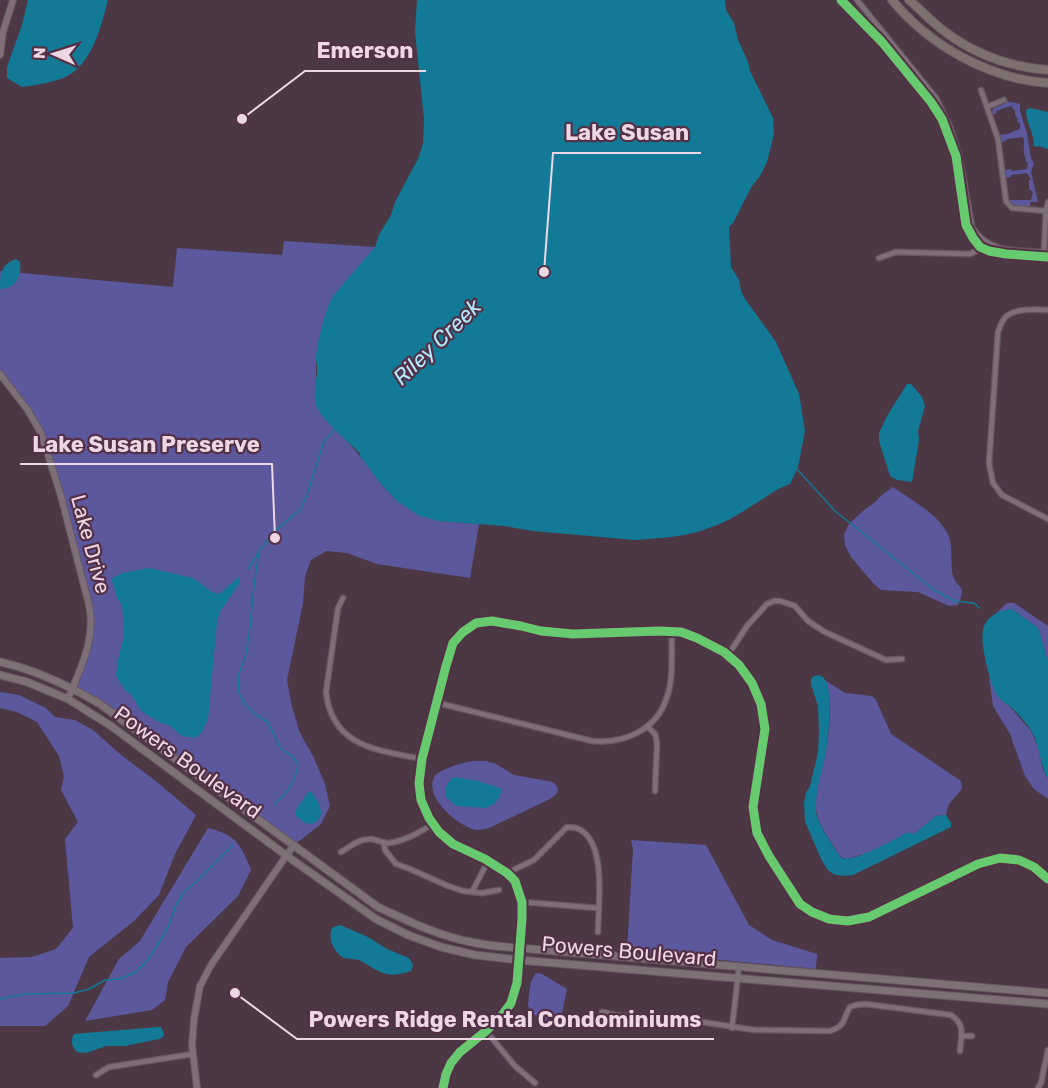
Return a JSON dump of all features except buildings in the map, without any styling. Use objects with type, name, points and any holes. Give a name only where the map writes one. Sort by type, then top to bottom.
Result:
[{"type":"main road","points":[[892,0],[919,29],[946,48],[974,63],[1007,75],[1048,83]]},
{"type":"main road","points":[[909,0],[944,31],[972,49],[1006,63],[1048,70]]},
{"type":"main road","name":"Powers Boulevard","points":[[0,662],[73,688],[100,704],[378,907],[446,936],[478,944],[519,948],[1048,993]]},
{"type":"main road","name":"Powers Boulevard","points":[[0,675],[27,682],[68,699],[114,728],[376,919],[408,935],[441,947],[475,955],[518,960],[1048,1004]]},
{"type":"street","points":[[0,55],[3,33],[13,0]]},
{"type":"street","points":[[857,0],[936,98],[950,127],[959,154],[972,227],[978,237],[997,248],[1046,251],[1048,202]]},
{"type":"street","points":[[981,90],[998,139],[1006,201],[1012,208],[1046,211]]},
{"type":"street","points":[[987,107],[1004,100]]},
{"type":"street","points":[[988,134],[996,131]]},
{"type":"street","points":[[879,258],[896,252],[970,254],[985,242]]},
{"type":"street","points":[[1048,310],[1019,311],[1008,314],[998,332],[989,463],[993,483],[1002,495],[1048,519]]},
{"type":"street","name":"Lake Drive","points":[[0,374],[27,409],[41,433],[61,495],[88,597],[92,633],[68,699]]},
{"type":"street","points":[[343,598],[338,608],[326,692],[327,706],[332,717],[339,729],[353,741],[372,748],[422,759]]},
{"type":"street","points":[[728,655],[747,626],[767,604],[780,601],[795,606],[808,621],[825,632],[886,660],[902,659]]},
{"type":"street","points":[[443,1088],[446,1074],[456,1057],[503,1014],[511,1003],[517,983],[522,902],[515,881],[488,861],[453,844],[433,824],[420,800],[419,783],[422,759],[453,644],[463,632],[476,623],[492,621],[541,631],[573,634],[681,632],[728,655],[739,665],[752,683],[761,704],[765,729],[753,807],[757,833],[800,904],[812,912],[829,919],[849,921],[869,917],[978,864],[1000,858],[1019,860],[1034,867],[1048,879]]},
{"type":"street","points":[[438,703],[599,741],[606,742],[629,737],[648,727],[661,711],[667,698],[671,670],[672,632]]},
{"type":"street","points":[[648,727],[655,734],[657,743],[655,790]]},
{"type":"street","points":[[341,852],[363,839],[384,843],[401,840],[433,824]]},
{"type":"street","points":[[507,873],[534,860],[567,827],[577,828],[593,844],[598,859],[600,877],[598,932]]},
{"type":"street","points":[[384,843],[385,849],[396,864],[448,886],[463,891],[483,893],[499,890]]},
{"type":"street","points":[[197,1088],[192,1045],[200,986],[216,958],[293,846]]},
{"type":"street","points":[[472,892],[488,861]]},
{"type":"street","points":[[522,902],[598,908]]},
{"type":"street","points":[[732,1028],[739,967]]},
{"type":"street","points":[[602,1012],[695,1021],[755,1030],[830,1031],[843,1024],[850,1007],[865,1004],[951,1015],[962,1027],[960,1051]]},
{"type":"street","points":[[486,1031],[515,1066],[535,1083]]},
{"type":"street","points":[[961,1036],[972,1036]]},
{"type":"street","points":[[1038,1088],[1048,1050]]},
{"type":"street","points":[[96,1075],[109,1067],[193,1054]]},
{"type":"shaded area","points":[[1005,101],[1020,104],[1027,133],[1031,159],[1034,163],[1031,172],[1038,202],[1030,202],[1030,207],[1015,206],[1009,200],[1031,200],[1033,192],[1029,189],[1029,180],[1031,180],[1027,173],[1006,178],[1005,170],[1027,169],[1028,162],[1024,154],[1023,137],[1001,142],[1000,135],[1020,129],[1020,123],[1017,122],[1015,111],[1011,106],[996,111],[997,113],[992,115],[993,109],[1004,104]]},
{"type":"shaded area","points":[[284,241],[375,247],[322,330],[316,360],[316,377],[348,442],[397,501],[438,521],[479,524],[470,578],[377,564],[347,553],[326,551],[311,560],[305,576],[303,603],[287,680],[300,733],[325,784],[330,806],[321,824],[293,846],[73,688],[83,663],[91,614],[41,433],[0,374],[0,271],[173,287],[177,248],[282,255]]},
{"type":"shaded area","points":[[893,487],[926,510],[947,532],[951,544],[952,572],[962,589],[958,605],[949,606],[918,592],[881,590],[851,557],[845,545],[844,534],[849,524]]},
{"type":"shaded area","points":[[1007,603],[1014,603],[1048,626],[1048,661],[1038,628],[1012,609],[994,615]]},
{"type":"shaded area","points":[[989,676],[998,696],[1031,731],[1048,779],[1048,799],[1034,789],[1025,776],[1010,734],[993,706]]},
{"type":"shaded area","points":[[826,681],[845,693],[872,696],[891,734],[961,781],[962,788],[950,802],[946,815],[936,816],[914,834],[908,832],[874,851],[847,859],[839,855],[820,824],[816,806],[817,789],[826,754],[829,730],[830,705]]},
{"type":"shaded area","points":[[0,692],[19,695],[46,708],[55,717],[75,720],[93,730],[196,815],[175,854],[159,895],[134,921],[89,957],[68,1006],[45,1026],[0,1026],[0,958],[32,957],[56,949],[73,928],[65,839],[78,822],[61,790],[64,776],[59,756],[37,722],[17,712],[0,708]]},
{"type":"shaded area","points":[[473,761],[486,761],[514,775],[553,782],[558,790],[548,800],[489,828],[476,830],[460,823],[444,809],[433,792],[432,784],[438,773]]},
{"type":"shaded area","points":[[208,828],[225,834],[236,842],[251,870],[238,896],[186,947],[168,982],[165,1000],[152,1010],[85,1021],[119,959],[140,941]]},
{"type":"shaded area","points":[[631,840],[706,845],[749,925],[772,940],[817,954],[816,969],[627,951],[633,849]]},
{"type":"shaded area","points":[[536,973],[542,974],[567,989],[562,1013],[548,1021],[539,1018],[528,1006],[531,984]]},
{"type":"water","points":[[28,0],[108,0],[94,45],[81,65],[73,73],[63,78],[22,87],[7,78],[7,67]]},
{"type":"water","points":[[417,0],[725,0],[726,10],[734,23],[750,71],[773,118],[774,134],[767,162],[729,227],[731,267],[739,280],[741,291],[776,342],[799,394],[805,431],[798,467],[790,484],[719,524],[700,531],[663,538],[635,540],[438,521],[418,515],[397,501],[381,484],[360,453],[323,417],[315,401],[316,359],[327,310],[333,296],[375,247],[418,159],[423,144],[424,119],[415,32]]},
{"type":"water","points":[[1030,108],[1048,112],[1047,149],[1034,146],[1026,115],[1026,110]]},
{"type":"water","points":[[16,259],[20,262],[19,277],[10,287],[0,289],[4,267]]},
{"type":"water","points":[[907,384],[911,384],[922,397],[925,406],[918,431],[919,440],[912,482],[897,480],[890,476],[879,441],[879,433],[887,416]]},
{"type":"water","points":[[149,568],[193,578],[212,592],[219,594],[240,576],[239,584],[220,612],[217,622],[208,719],[202,732],[196,738],[182,736],[170,726],[141,711],[116,675],[124,629],[122,605],[117,598],[111,579],[122,573]]},
{"type":"water","points":[[1012,609],[1038,628],[1048,661],[1048,779],[1032,732],[1011,707],[997,695],[985,660],[983,630],[985,624],[997,613]]},
{"type":"water","points":[[819,675],[823,677],[828,687],[830,712],[827,746],[818,785],[816,810],[821,827],[841,857],[848,859],[856,857],[908,832],[914,834],[936,816],[946,815],[951,823],[951,827],[853,875],[837,875],[829,871],[805,822],[804,803],[818,753],[819,731],[818,706],[811,679]]},
{"type":"water","points":[[454,777],[478,781],[502,789],[499,798],[493,805],[485,808],[456,806],[445,796],[447,785]]},
{"type":"water","points":[[311,791],[321,809],[321,814],[320,818],[311,824],[305,823],[296,816],[295,812]]},
{"type":"water","points":[[340,925],[409,958],[413,965],[411,971],[387,974],[359,960],[342,957],[336,951],[331,939],[333,927]]},
{"type":"water","points":[[161,1027],[163,1037],[125,1046],[106,1046],[86,1053],[77,1052],[72,1044],[74,1034]]},
{"type":"waterway","name":"Riley Creek","points":[[274,804],[290,787],[298,764],[292,756],[280,748],[268,722],[245,705],[239,693],[238,676],[245,658],[249,636],[259,551],[276,530],[300,510],[324,441],[335,428]]},
{"type":"waterway","points":[[796,468],[835,511],[934,590],[955,601],[974,603],[979,608]]},
{"type":"waterway","points":[[248,569],[259,552]]},
{"type":"waterway","name":"Riley Creek","points":[[0,999],[24,994],[74,993],[89,989],[105,980],[120,979],[136,972],[147,961],[158,944],[184,892],[233,845]]},
{"type":"cycle path","points":[[841,0],[882,42],[942,119],[956,156],[966,225],[980,247],[1006,254],[1048,257]]},
{"type":"cycle path","points":[[443,1088],[451,1063],[460,1052],[486,1031],[511,1003],[517,983],[522,919],[522,902],[515,881],[485,859],[453,844],[439,832],[429,818],[421,800],[419,783],[422,759],[453,643],[476,623],[492,621],[541,631],[573,634],[681,632],[724,652],[739,665],[752,683],[761,704],[765,729],[753,807],[757,833],[800,904],[812,912],[829,919],[848,921],[869,917],[978,864],[1000,858],[1019,860],[1034,867],[1048,879]]},
{"type":"place","name":"Emerson","points":[[242,119]]},
{"type":"place","name":"Lake Susan","points":[[544,272]]},
{"type":"place","name":"Lake Susan Preserve","points":[[275,538]]},
{"type":"place","name":"Powers Ridge Rental Condominiums","points":[[235,993]]}]
